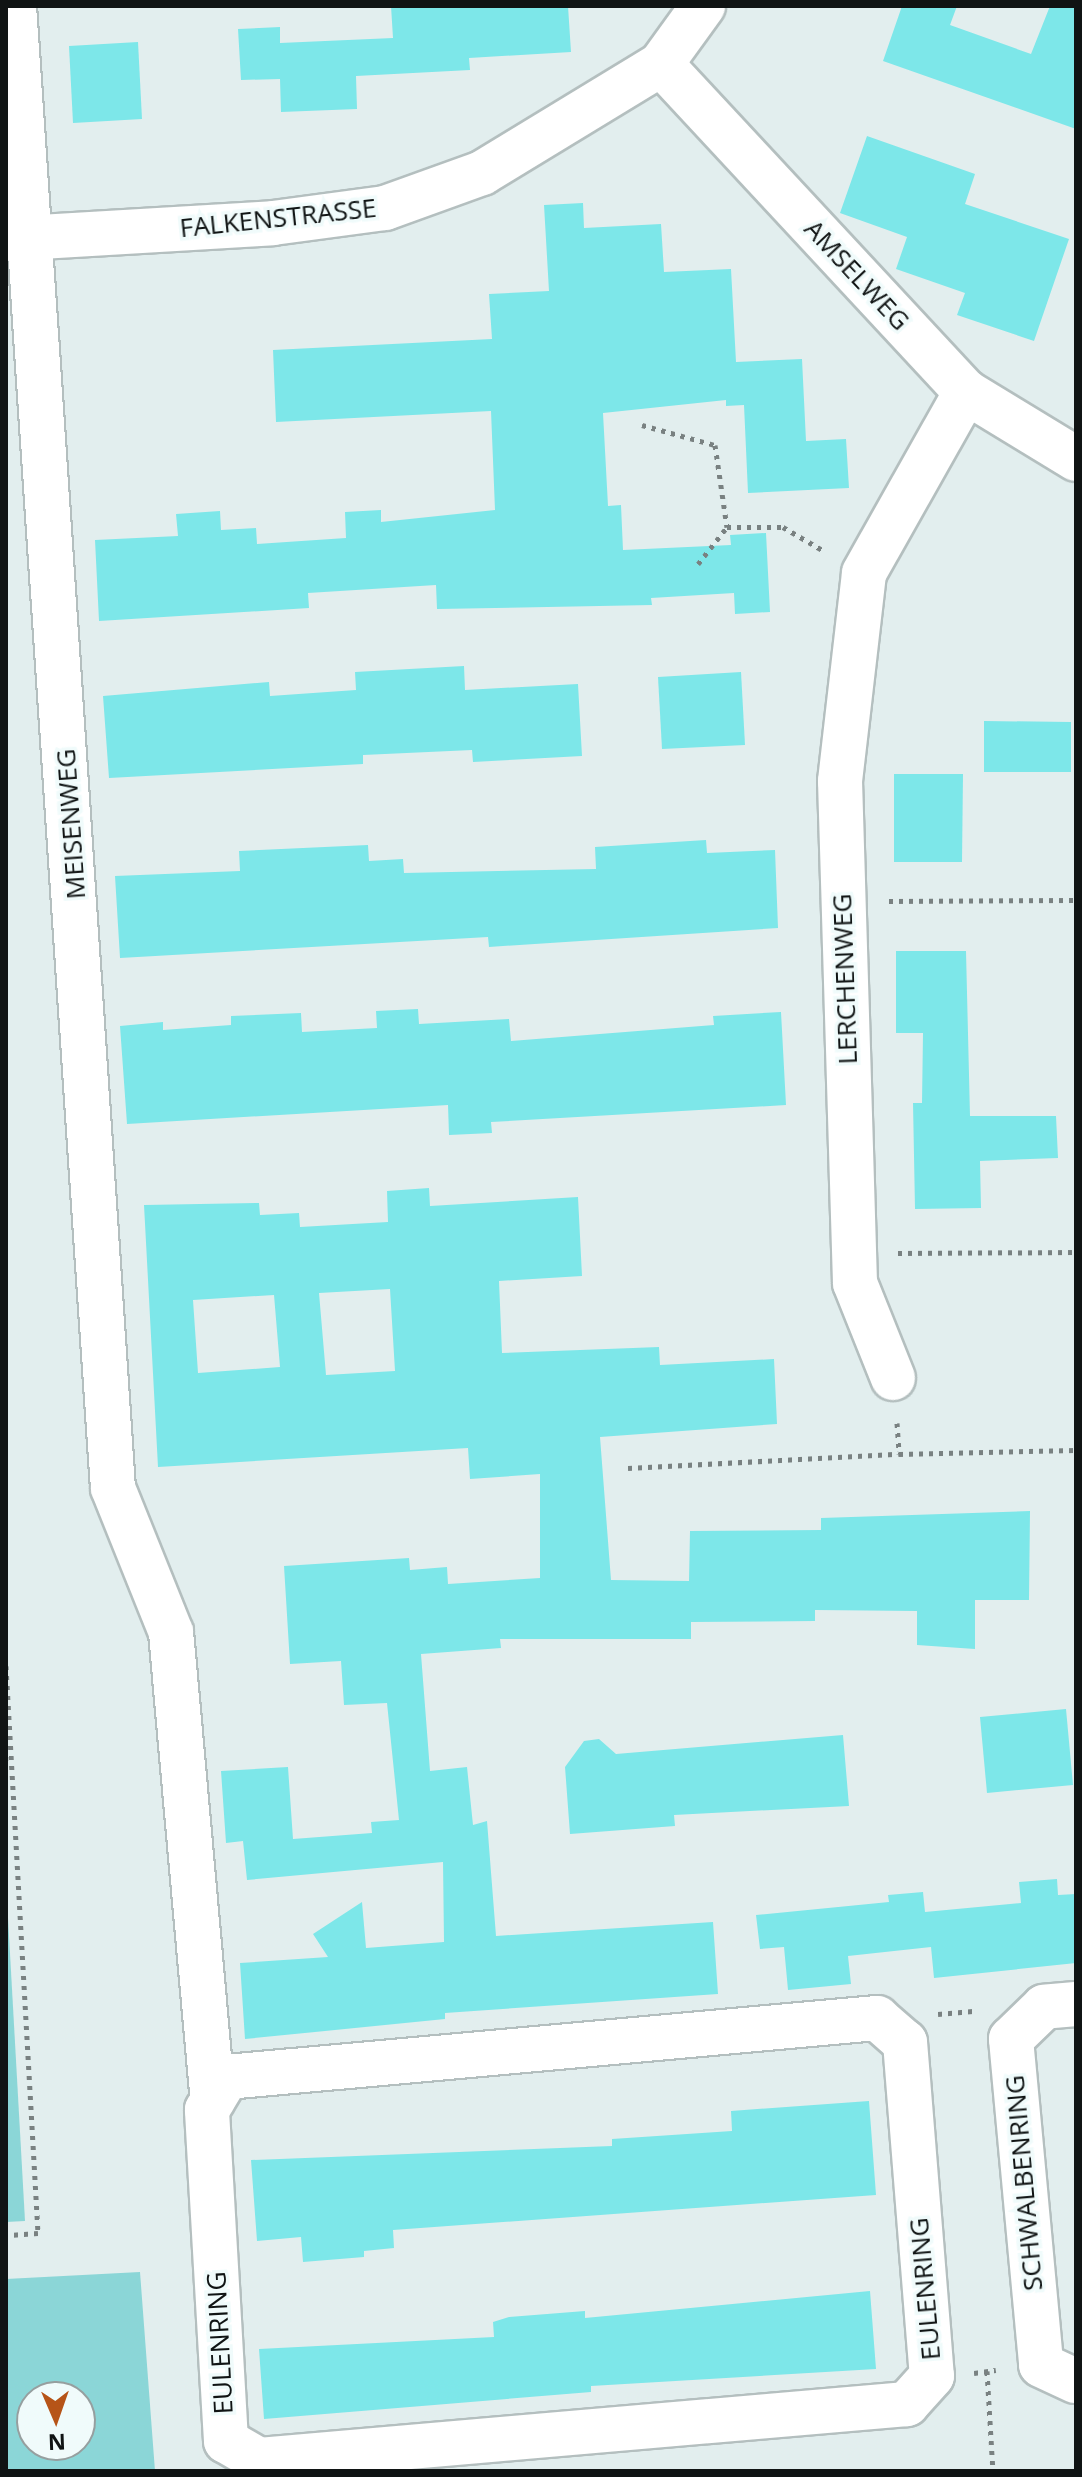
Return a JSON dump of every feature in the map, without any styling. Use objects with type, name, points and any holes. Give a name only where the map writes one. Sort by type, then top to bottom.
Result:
[{"type":"street","name":"MEISENWEG","points":[[14,6],[16,238],[96,1165],[113,1488],[171,1632]]},
{"type":"street","name":"FALKENSTRASSE","points":[[16,238],[273,223],[385,208],[482,173],[661,64],[703,6]]},
{"type":"street","name":"AMSELWEG","points":[[661,64],[966,392],[1076,459]]},
{"type":"street","name":"LERCHENWEG","points":[[893,1378],[855,1283],[840,781],[864,573],[966,392]]},
{"type":"street","name":"EULENRING","points":[[171,1632],[213,2100],[207,2110],[226,2441],[259,2460],[907,2404],[932,2376],[905,2042],[877,2018]]},
{"type":"street","name":"SCHWALBENRING","points":[[1058,2373],[1011,2039],[1060,2006]]},
{"type":"street","points":[[213,2100],[227,2077],[877,2018]]},
{"type":"path","points":[[642,425],[715,445],[727,527],[698,564]]},
{"type":"path","points":[[727,527],[783,527],[864,573]]},
{"type":"path","points":[[842,901],[1076,900]]},
{"type":"path","points":[[853,1253],[1076,1252]]},
{"type":"path","points":[[893,1378],[899,1454]]},
{"type":"path","points":[[628,1468],[899,1454],[1076,1450]]},
{"type":"path","points":[[6,1666],[38,2233],[6,2235]]},
{"type":"path","points":[[877,2018],[1060,2006]]},
{"type":"path","points":[[932,2376],[987,2371],[1058,2373]]},
{"type":"path","points":[[987,2371],[993,2471]]},
{"type":"shaded area","points":[[6,1882],[25,2221],[6,2222]]},
{"type":"shaded area","points":[[140,2272],[155,2471],[6,2471],[6,2279]]},
{"type":"building","points":[[391,6],[568,6],[571,52],[469,58],[470,70],[356,76],[357,109],[281,112],[280,79],[241,80],[238,29],[280,27],[280,43],[393,38]]},
{"type":"building","points":[[902,6],[957,6],[950,25],[1031,54],[1050,6],[1076,6],[1076,129],[883,61]]},
{"type":"building","points":[[138,42],[142,119],[73,123],[69,46]]},
{"type":"building","points":[[867,136],[975,174],[965,204],[1069,239],[1034,341],[957,315],[965,293],[896,269],[907,237],[840,213]]},
{"type":"building","points":[[583,203],[584,228],[661,224],[664,272],[731,269],[736,362],[802,359],[806,441],[846,439],[849,488],[748,493],[744,405],[726,406],[726,400],[603,413],[608,506],[621,505],[623,550],[731,545],[730,535],[766,533],[770,612],[735,614],[734,593],[651,598],[652,605],[437,609],[436,585],[308,593],[309,608],[99,621],[95,540],[178,536],[176,514],[220,511],[221,530],[256,528],[257,544],[346,538],[345,512],[381,510],[381,522],[495,510],[491,411],[276,422],[273,350],[492,339],[489,294],[549,291],[544,205]]},
{"type":"building","points":[[464,666],[465,690],[578,684],[582,756],[473,762],[472,750],[363,755],[363,764],[109,778],[103,696],[269,682],[270,696],[356,690],[355,672]]},
{"type":"building","points":[[741,672],[745,745],[662,749],[658,677]]},
{"type":"building","points":[[984,721],[1071,722],[1071,772],[984,772]]},
{"type":"building","points":[[894,774],[963,774],[962,862],[894,862]]},
{"type":"building","points":[[706,840],[707,853],[775,850],[778,928],[489,947],[488,937],[120,958],[115,876],[240,871],[239,851],[368,845],[369,861],[403,859],[404,873],[596,869],[595,847]]},
{"type":"building","points":[[896,951],[966,951],[970,1116],[1056,1116],[1058,1158],[980,1161],[981,1208],[915,1209],[913,1103],[922,1103],[923,1033],[896,1033]]},
{"type":"building","points":[[418,1009],[419,1024],[509,1019],[511,1041],[714,1025],[713,1016],[781,1012],[786,1105],[491,1122],[492,1133],[449,1135],[448,1105],[127,1124],[120,1026],[163,1022],[163,1030],[231,1025],[231,1016],[301,1013],[302,1032],[377,1028],[376,1011]]},
{"type":"building","points":[[429,1188],[430,1206],[578,1197],[582,1276],[499,1281],[502,1353],[659,1347],[660,1365],[774,1359],[777,1424],[600,1437],[611,1580],[689,1581],[690,1531],[821,1530],[821,1518],[1030,1511],[1029,1600],[975,1600],[975,1649],[917,1645],[917,1611],[815,1610],[815,1621],[691,1622],[691,1639],[500,1639],[501,1648],[421,1654],[430,1771],[467,1767],[473,1825],[487,1821],[496,1936],[713,1922],[718,1994],[445,2013],[445,2019],[245,2039],[240,1963],[328,1957],[313,1934],[362,1902],[366,1948],[444,1942],[443,1862],[247,1880],[243,1841],[226,1843],[221,1771],[288,1767],[293,1839],[372,1833],[371,1822],[399,1820],[387,1703],[344,1705],[341,1661],[290,1664],[284,1566],[409,1558],[410,1570],[447,1567],[448,1584],[540,1578],[540,1474],[470,1479],[468,1448],[158,1467],[144,1205],[259,1203],[260,1215],[299,1213],[300,1227],[388,1222],[387,1191]],"holes":[[[390,1289],[395,1371],[326,1375],[319,1293]],[[274,1295],[280,1367],[198,1373],[193,1300]]]},
{"type":"building","points":[[1066,1709],[1073,1785],[987,1793],[980,1717]]},
{"type":"building","points":[[843,1735],[849,1806],[674,1815],[675,1826],[570,1834],[565,1767],[584,1741],[599,1739],[616,1754]]},
{"type":"building","points":[[1057,1879],[1058,1895],[1076,1894],[1076,1963],[934,1978],[931,1947],[848,1956],[851,1984],[788,1990],[784,1947],[760,1949],[756,1915],[889,1902],[888,1895],[923,1892],[925,1912],[1021,1903],[1019,1882]]},
{"type":"building","points":[[869,2101],[876,2195],[393,2230],[394,2248],[364,2251],[364,2257],[303,2262],[301,2237],[257,2241],[251,2160],[612,2146],[612,2139],[732,2131],[731,2111]]},
{"type":"building","points":[[870,2291],[876,2369],[591,2386],[591,2392],[264,2419],[259,2349],[494,2337],[493,2322],[509,2317],[585,2311],[585,2318]]}]
